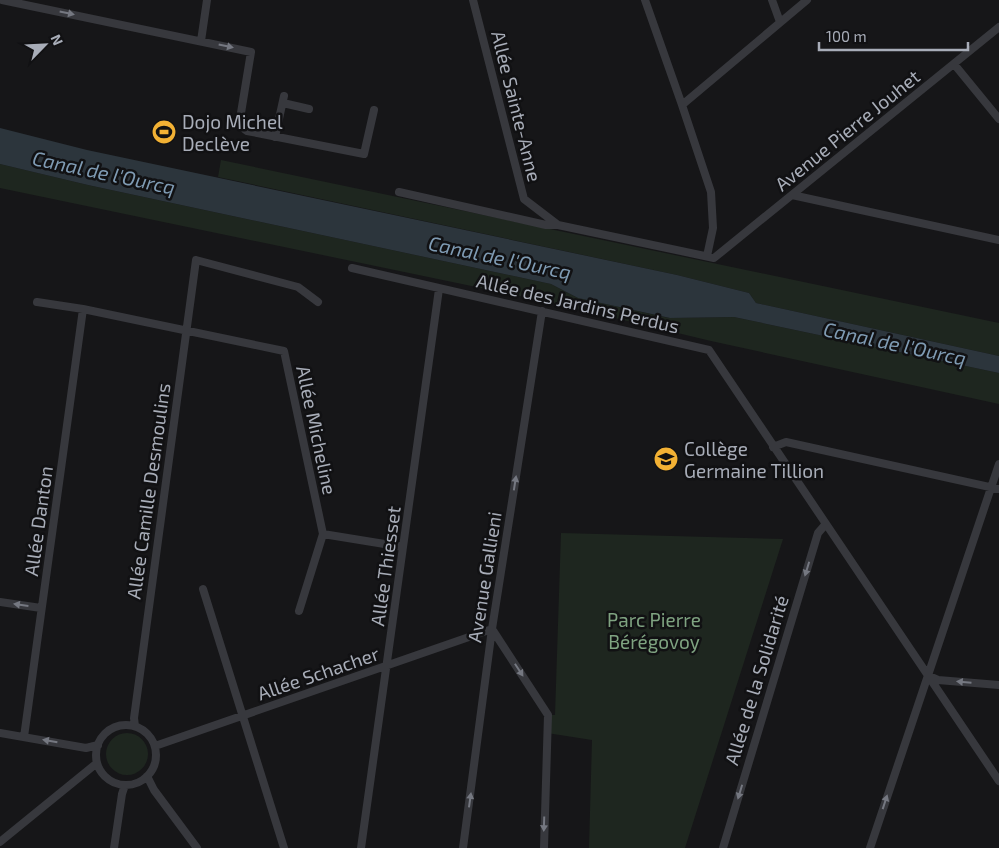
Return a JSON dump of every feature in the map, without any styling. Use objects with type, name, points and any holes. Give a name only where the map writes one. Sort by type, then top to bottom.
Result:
[{"type":"street","points":[[2,0],[37,3],[251,52],[238,125],[247,131],[364,154],[374,110]]},
{"type":"street","points":[[201,41],[207,0]]},
{"type":"street","name":"Allée Sainte-Anne","points":[[473,0],[524,199],[558,225],[711,257]]},
{"type":"street","points":[[645,0],[711,192],[714,228],[711,257]]},
{"type":"street","points":[[772,0],[780,22]]},
{"type":"street","points":[[682,105],[807,0]]},
{"type":"street","name":"Avenue Pierre Jouhet","points":[[711,257],[792,195],[999,27]]},
{"type":"street","points":[[954,64],[999,119]]},
{"type":"street","points":[[276,137],[283,99],[309,109]]},
{"type":"street","points":[[399,192],[546,225],[558,225]]},
{"type":"street","points":[[792,195],[999,238]]},
{"type":"street","name":"Allée Camille Desmoulins","points":[[135,726],[135,708],[196,260],[298,287],[318,302]]},
{"type":"street","name":"Allée des Jardins Perdus","points":[[352,268],[709,350],[773,447]]},
{"type":"street","name":"Allée Thiesset","points":[[361,848],[388,666],[439,289]]},
{"type":"street","points":[[37,302],[83,309],[187,330]]},
{"type":"street","name":"Allée Danton","points":[[24,737],[83,309]]},
{"type":"street","name":"Avenue Gallieni","points":[[463,848],[492,629],[542,311]]},
{"type":"street","name":"Allée Micheline","points":[[187,330],[284,351],[323,534]]},
{"type":"street","points":[[995,488],[786,442],[773,447],[999,781]]},
{"type":"street","points":[[870,848],[916,708],[995,488],[999,464]]},
{"type":"street","name":"Allée de la Solidarité","points":[[723,848],[818,533],[825,525]]},
{"type":"street","points":[[299,611],[323,534],[403,547]]},
{"type":"street","points":[[204,589],[284,848]]},
{"type":"street","points":[[0,602],[42,608]]},
{"type":"street","points":[[492,629],[548,715],[544,848]]},
{"type":"street","name":"Allée Schacher","points":[[155,746],[492,629]]},
{"type":"street","points":[[915,655],[927,658],[935,655]]},
{"type":"street","points":[[929,676],[938,680],[999,685]]},
{"type":"street","points":[[0,733],[86,748],[98,744],[109,730],[126,725],[135,726],[146,732],[155,746],[155,762],[148,776],[141,781],[125,785],[108,779],[97,763],[98,744]]},
{"type":"street","points":[[0,842],[97,763]]},
{"type":"street","points":[[148,776],[154,790],[196,848]]},
{"type":"street","points":[[114,848],[125,785]]},
{"type":"green space","points":[[221,160],[999,323],[999,356],[756,303],[749,293],[677,275],[218,177]]},
{"type":"green space","points":[[0,164],[88,185],[551,284],[578,298],[669,318],[734,317],[999,373],[999,404],[711,341],[544,301],[0,188]]},
{"type":"green space","name":"Parc Pierre Bérégovoy","points":[[561,533],[783,539],[685,848],[589,848],[592,740],[547,733],[548,715],[555,715]]},
{"type":"green space","points":[[127,733],[142,739],[148,754],[142,769],[127,775],[112,769],[106,754],[112,739]]},
{"type":"water","name":"Canal de l'Ourcq","points":[[0,128],[87,150],[677,275],[749,293],[756,303],[999,356],[999,373],[734,317],[670,318],[578,298],[551,284],[88,185],[0,164]]},
{"type":"place","name":"Dojo Michel Declève","points":[[164,132]]},
{"type":"place","name":"Collège Germaine Tillion","points":[[666,459]]}]
